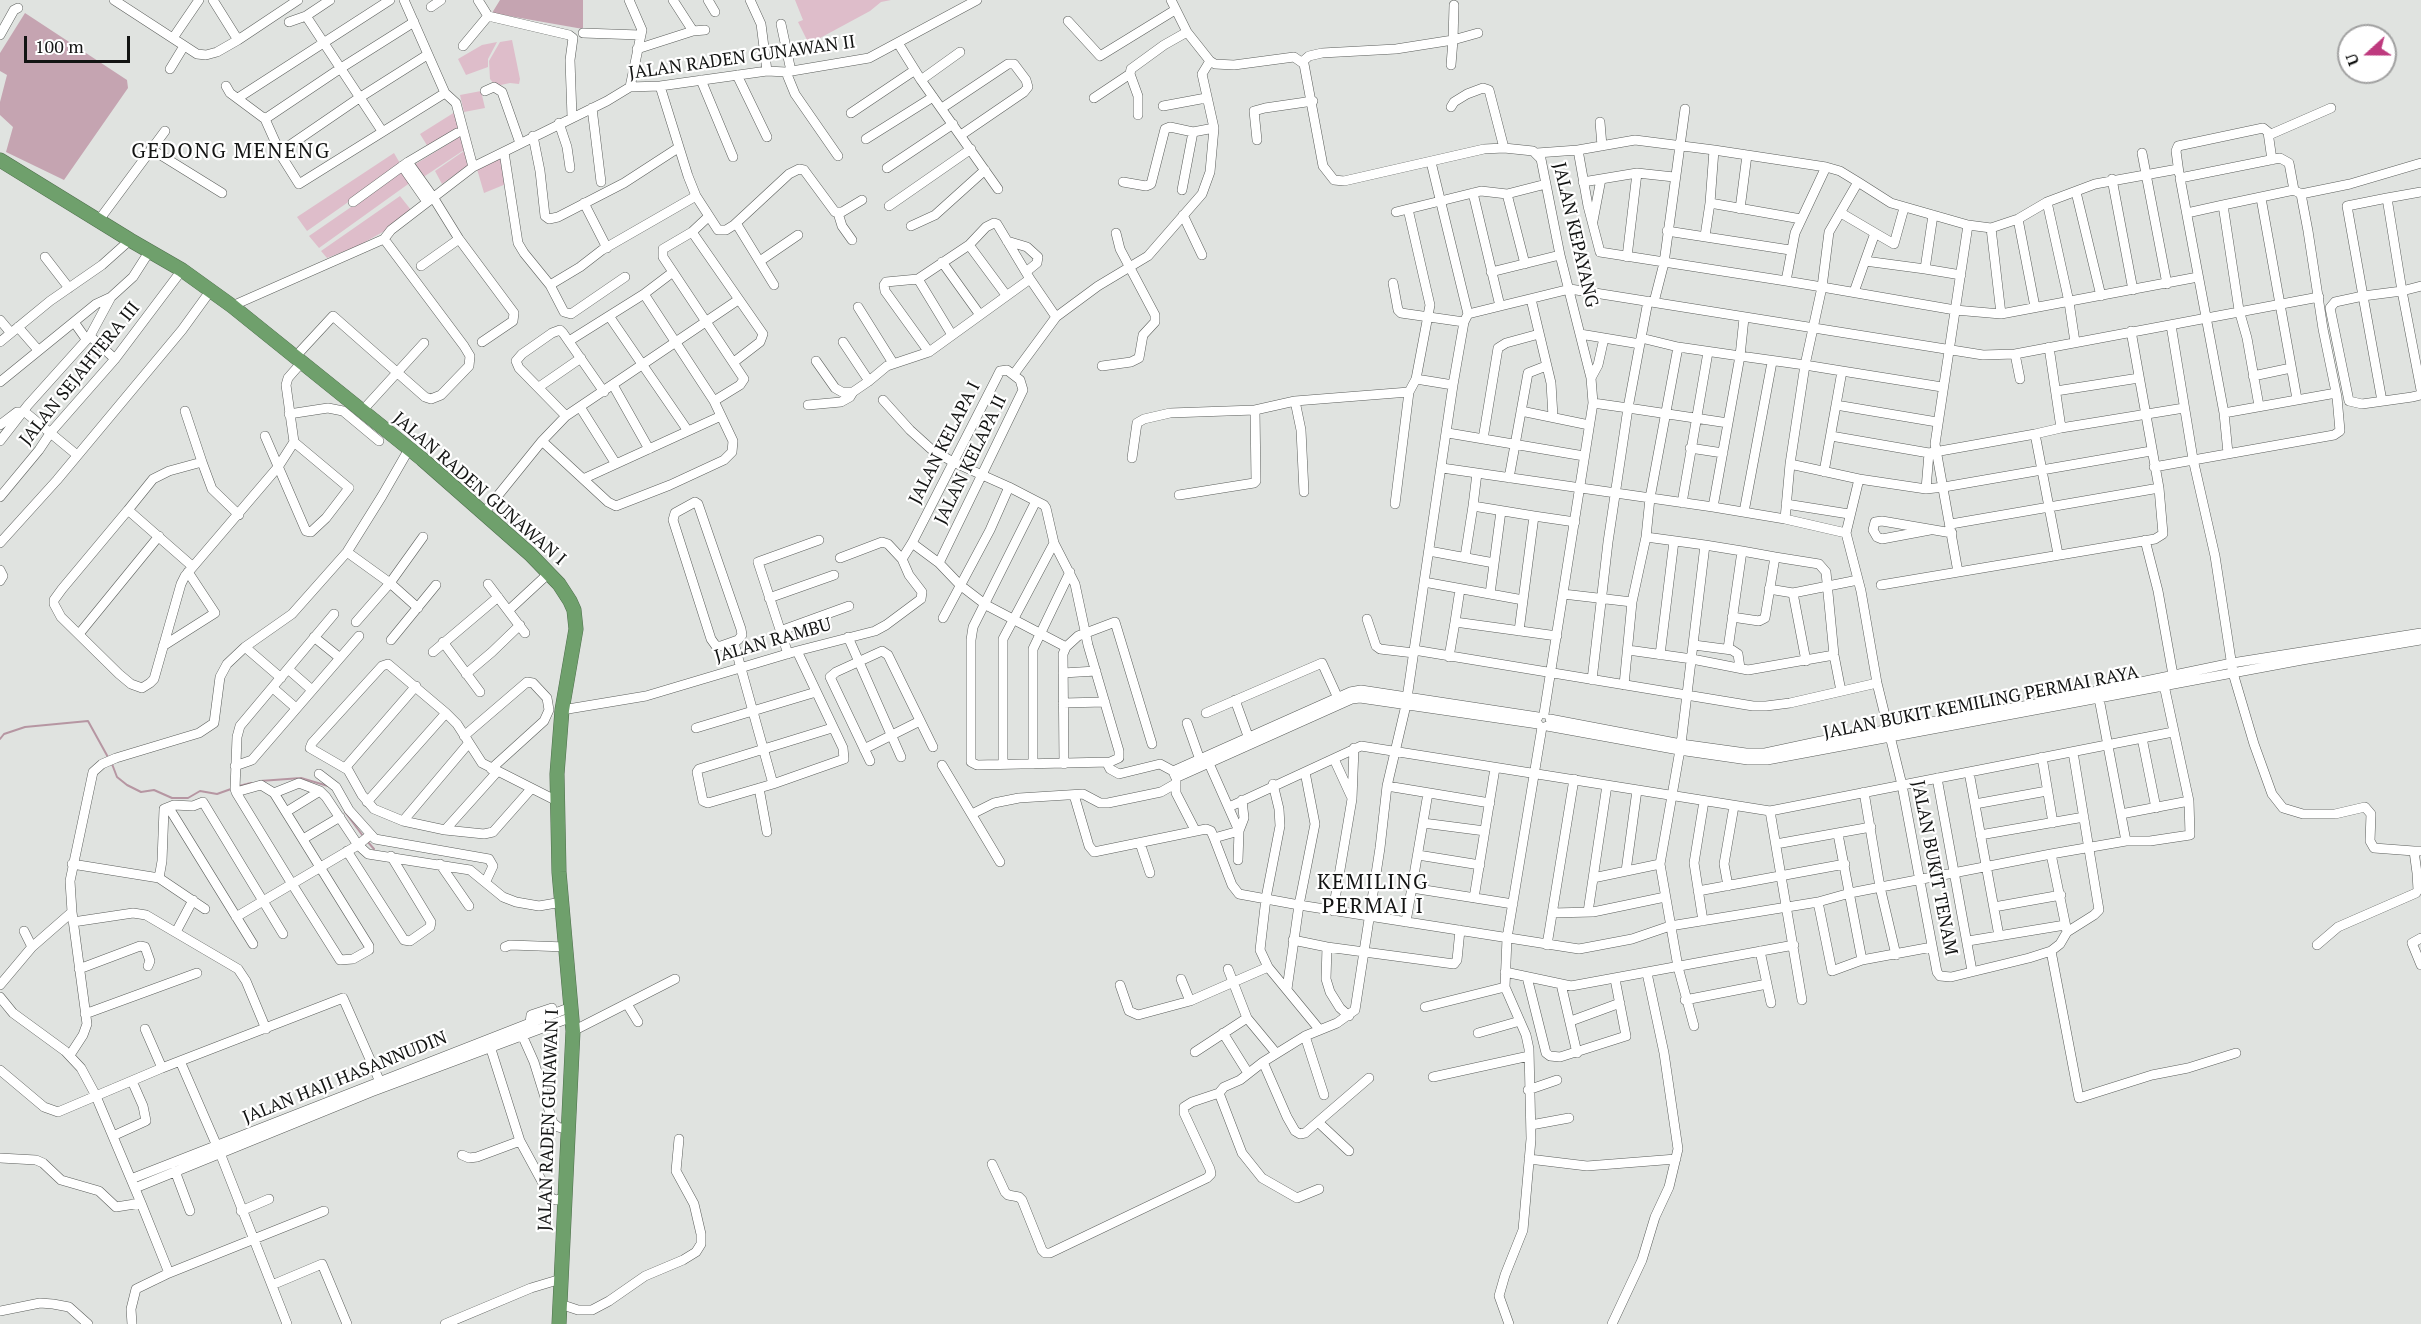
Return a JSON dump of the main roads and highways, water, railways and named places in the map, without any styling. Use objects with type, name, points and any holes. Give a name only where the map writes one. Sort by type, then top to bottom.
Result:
[{"type":"highway","name":"JALAN RADEN GUNAWAN I","points":[[0,160],[182,270],[232,306],[409,448],[549,573],[565,592],[574,610],[576,629],[558,745],[562,902],[573,1031],[559,1324]]},
{"type":"waterway","points":[[0,739],[4,734],[25,727],[88,721],[109,759]]},
{"type":"waterway","points":[[112,764],[117,777],[141,792],[154,790],[172,798],[188,798],[200,791],[217,794],[231,789]]},
{"type":"waterway","points":[[260,781],[301,778],[328,786]]},
{"type":"waterway","points":[[239,786],[251,783]]},
{"type":"waterway","points":[[345,812],[363,836]]},
{"type":"waterway","points":[[367,841],[374,849]]},
{"type":"district","name":"GEDONG MENENG","points":[[231,152]]},
{"type":"district","name":"KEMILING PERMAI I","points":[[1373,895]]}]
